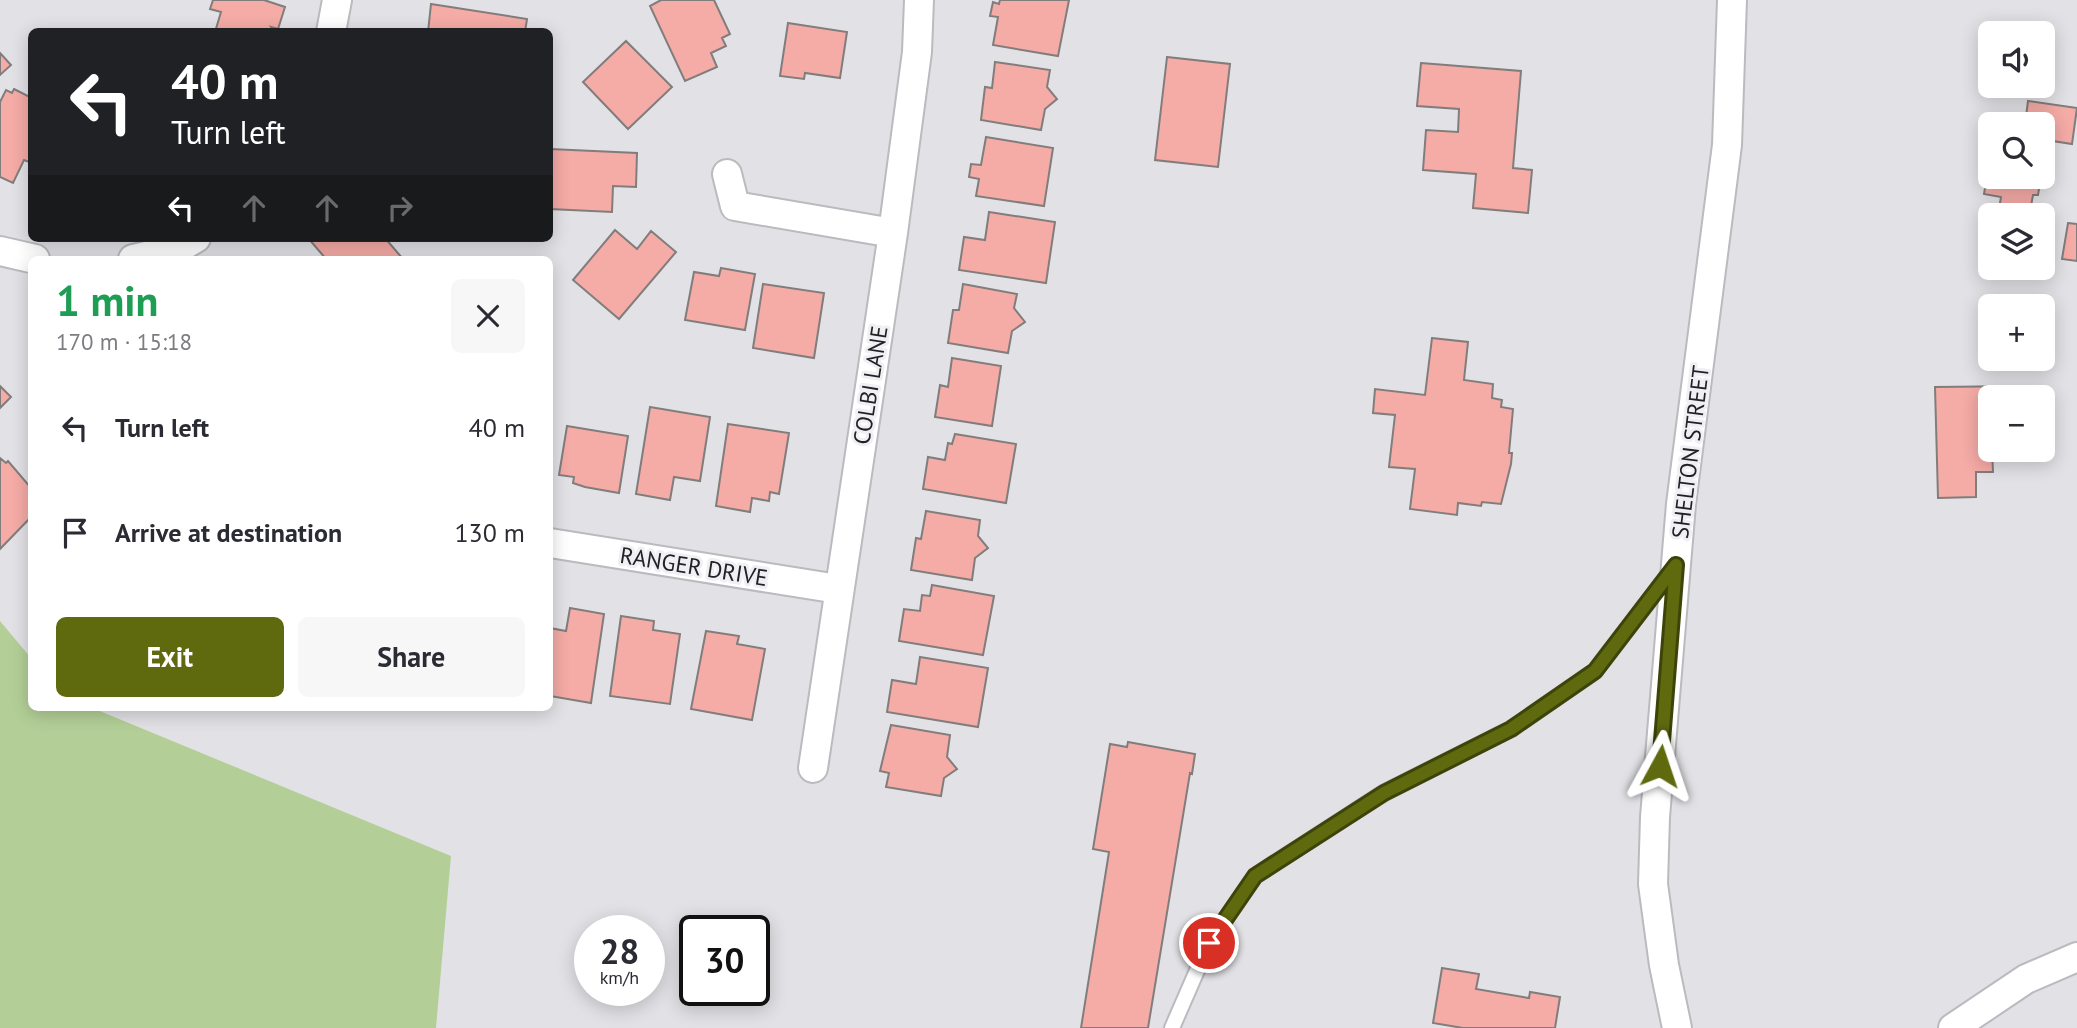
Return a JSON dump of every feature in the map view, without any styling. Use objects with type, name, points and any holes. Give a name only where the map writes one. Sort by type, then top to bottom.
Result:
[{"type":"street","points":[[332,28],[337,0]]},
{"type":"street","name":"COLBI LANE","points":[[813,768],[893,233],[917,51],[919,0]]},
{"type":"street","name":"SHELTON STREET","points":[[1677,1028],[1664,965],[1653,884],[1676,565],[1727,145],[1732,0]]},
{"type":"street","points":[[727,174],[735,206],[893,233]]},
{"type":"street","points":[[146,256],[179,248],[189,242]]},
{"type":"street","points":[[0,251],[28,257]]},
{"type":"street","name":"RANGER DRIVE","points":[[553,543],[838,589]]},
{"type":"street","points":[[1953,1028],[2026,979],[2077,957]]},
{"type":"lane","points":[[1172,1028],[1209,943],[1255,876],[1384,793],[1511,729],[1595,671],[1676,565]]},
{"type":"green space","points":[[0,621],[28,654],[28,711],[100,711],[451,856],[436,1028],[0,1028]]},
{"type":"building","points":[[213,0],[264,0],[285,7],[278,28],[216,28],[221,12],[210,9]]},
{"type":"building","points":[[661,0],[714,0],[730,34],[722,38],[726,46],[711,53],[717,67],[685,81],[650,6]]},
{"type":"building","points":[[1000,0],[1069,0],[1058,56],[993,45],[998,17],[990,16],[993,2],[999,4]]},
{"type":"building","points":[[431,4],[527,19],[526,28],[428,28]]},
{"type":"building","points":[[788,23],[847,32],[840,78],[805,73],[804,79],[780,76]]},
{"type":"building","points":[[626,41],[672,87],[628,129],[583,82]]},
{"type":"building","points":[[0,53],[11,65],[0,75]]},
{"type":"building","points":[[1167,57],[1230,64],[1218,167],[1155,160]]},
{"type":"building","points":[[995,62],[1050,70],[1047,87],[1057,99],[1045,109],[1041,130],[981,120],[985,87],[992,88]]},
{"type":"building","points":[[1421,63],[1521,71],[1513,168],[1532,170],[1528,213],[1473,208],[1476,174],[1423,170],[1426,130],[1458,132],[1459,109],[1417,106]]},
{"type":"building","points":[[14,89],[28,96],[28,162],[24,160],[13,183],[0,177],[0,102],[6,90],[12,93]]},
{"type":"building","points":[[2028,101],[2077,108],[2072,144],[2055,141],[2055,112],[2027,112]]},
{"type":"building","points":[[986,137],[1053,148],[1044,206],[976,196],[979,179],[969,177],[971,164],[981,165]]},
{"type":"building","points":[[553,149],[637,153],[636,187],[613,186],[612,212],[553,209]]},
{"type":"building","points":[[1985,189],[2039,189],[2038,195],[2033,195],[2032,203],[2000,203],[2001,197],[1984,194]]},
{"type":"building","points":[[989,212],[1055,222],[1046,283],[959,270],[964,237],[985,240]]},
{"type":"building","points":[[2068,223],[2077,224],[2077,261],[2062,259]]},
{"type":"building","points":[[615,230],[637,249],[651,231],[676,252],[619,319],[573,280]]},
{"type":"building","points":[[311,242],[388,242],[400,256],[323,256]]},
{"type":"building","points":[[721,268],[755,274],[745,330],[685,320],[694,272],[719,276]]},
{"type":"building","points":[[763,284],[824,293],[814,358],[753,348]]},
{"type":"building","points":[[963,284],[1017,294],[1014,308],[1025,322],[1012,331],[1008,353],[948,343],[953,310],[959,310]]},
{"type":"building","points":[[1432,338],[1468,342],[1464,380],[1493,384],[1492,398],[1502,400],[1501,407],[1513,409],[1509,453],[1512,453],[1511,464],[1501,504],[1482,502],[1481,506],[1458,503],[1457,515],[1410,509],[1415,469],[1389,467],[1395,415],[1373,413],[1375,389],[1425,395]]},
{"type":"building","points":[[952,358],[1001,366],[992,426],[935,417],[940,385],[948,387]]},
{"type":"building","points":[[0,386],[11,397],[0,408]]},
{"type":"building","points":[[1935,387],[1978,387],[1978,462],[1993,462],[1993,472],[1976,472],[1976,497],[1938,498]]},
{"type":"building","points":[[650,407],[710,417],[700,481],[674,477],[670,500],[636,494]]},
{"type":"building","points":[[728,424],[789,433],[779,494],[770,492],[769,501],[752,498],[750,512],[716,506]]},
{"type":"building","points":[[567,426],[628,436],[619,493],[585,487],[573,483],[574,477],[559,475]]},
{"type":"building","points":[[955,434],[1016,444],[1006,503],[923,489],[928,457],[945,460],[948,443],[952,444]]},
{"type":"building","points":[[0,458],[6,463],[8,461],[28,484],[28,520],[0,549]]},
{"type":"building","points":[[926,511],[980,520],[978,536],[988,548],[975,558],[972,580],[911,570],[916,538],[921,539]]},
{"type":"building","points":[[932,585],[994,596],[983,655],[899,641],[904,609],[920,611],[922,595],[930,596]]},
{"type":"building","points":[[570,608],[604,614],[591,703],[553,697],[553,629],[566,631]]},
{"type":"building","points":[[621,616],[654,621],[653,630],[680,634],[670,704],[610,696]]},
{"type":"building","points":[[706,631],[739,636],[737,644],[765,649],[752,720],[691,709]]},
{"type":"building","points":[[920,657],[988,668],[978,727],[887,712],[892,680],[916,684]]},
{"type":"building","points":[[891,725],[950,735],[947,757],[957,769],[944,778],[941,796],[886,787],[889,773],[880,771]]},
{"type":"building","points":[[1128,742],[1195,754],[1192,774],[1190,773],[1148,1028],[1081,1028],[1109,852],[1093,849],[1110,744],[1127,747]]},
{"type":"building","points":[[1442,968],[1479,974],[1476,989],[1529,998],[1530,992],[1560,997],[1555,1028],[1463,1028],[1433,1023]]},
{"type":"route","points":[[1209,943],[1255,876],[1384,793],[1511,729],[1595,671],[1676,565],[1660,766]]}]
